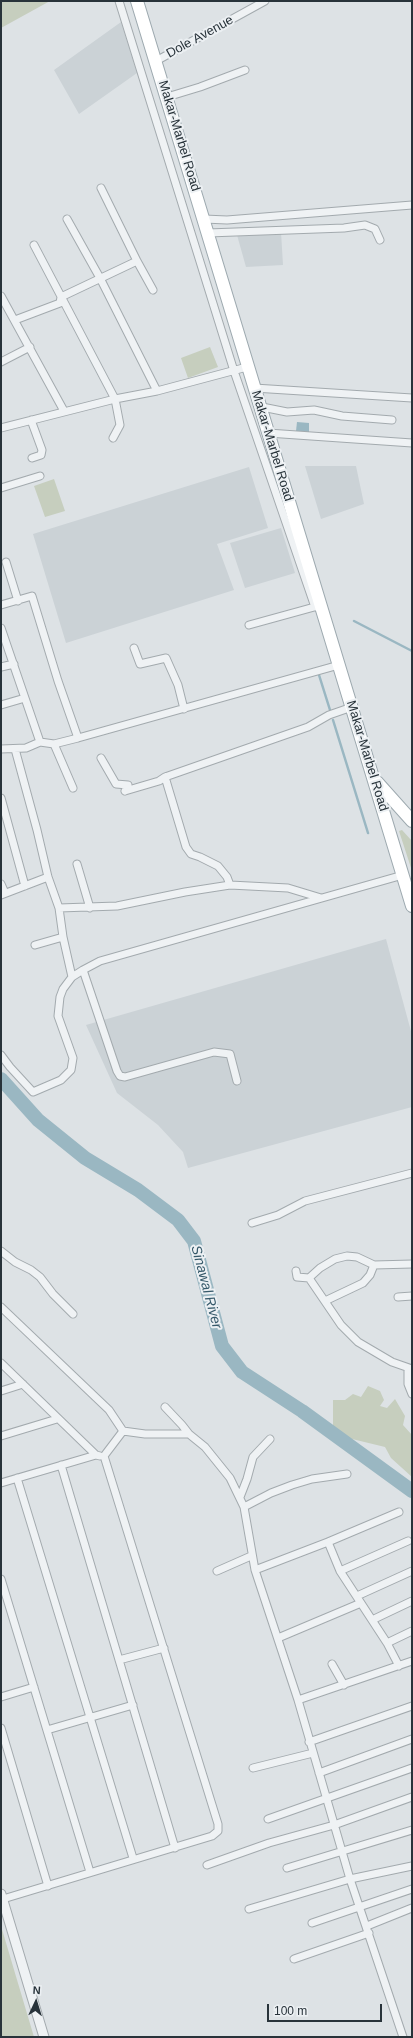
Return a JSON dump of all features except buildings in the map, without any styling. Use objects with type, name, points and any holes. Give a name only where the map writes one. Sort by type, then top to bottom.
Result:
[{"type":"main road","name":"Makar-Marbel Road","points":[[137,1],[204,219],[318,606],[339,665],[403,875],[410,891],[412,906]]},
{"type":"main road","points":[[373,775],[388,795],[412,821]]},
{"type":"street","points":[[119,1],[234,371],[318,606],[249,625]]},
{"type":"street","name":"Dole Avenue","points":[[156,61],[265,1]]},
{"type":"street","points":[[167,97],[200,88],[245,70]]},
{"type":"street","points":[[101,188],[153,290]]},
{"type":"street","points":[[204,219],[228,220],[412,205]]},
{"type":"street","points":[[67,218],[100,278],[157,391]]},
{"type":"street","points":[[208,233],[344,228],[365,225],[375,229],[380,240]]},
{"type":"street","points":[[34,245],[115,399],[120,425],[113,438]]},
{"type":"street","points":[[61,297],[137,261]]},
{"type":"street","points":[[15,320],[60,303],[61,297]]},
{"type":"street","points":[[2,301],[15,320],[64,411]]},
{"type":"street","points":[[1,362],[30,347]]},
{"type":"street","points":[[1,428],[64,411],[157,391],[247,367]]},
{"type":"street","points":[[254,388],[412,398]]},
{"type":"street","points":[[258,403],[262,407],[288,412],[314,410],[342,416],[392,420]]},
{"type":"street","points":[[31,420],[42,450],[41,455],[32,458]]},
{"type":"street","points":[[268,433],[412,443]]},
{"type":"street","points":[[1,488],[40,476]]},
{"type":"street","points":[[6,562],[18,601]]},
{"type":"street","points":[[1,605],[32,596],[58,682],[78,738]]},
{"type":"street","points":[[1,628],[40,742]]},
{"type":"street","points":[[134,648],[140,664],[166,658],[178,685],[184,709]]},
{"type":"street","points":[[1,667],[14,664]]},
{"type":"street","points":[[1,749],[26,748],[40,742],[54,744],[339,665]]},
{"type":"street","points":[[1,705],[25,698]]},
{"type":"street","points":[[101,758],[116,784],[128,785],[125,792],[308,727],[329,715],[352,707]]},
{"type":"street","points":[[54,744],[73,788]]},
{"type":"street","points":[[15,749],[48,877],[59,908],[63,937],[72,977]]},
{"type":"street","points":[[165,777],[186,847],[191,854],[218,866],[227,877],[230,885]]},
{"type":"street","points":[[1,798],[25,886]]},
{"type":"street","points":[[77,864],[90,908]]},
{"type":"street","points":[[1,1055],[33,1092],[61,1080],[71,1070],[73,1058],[58,1016],[63,989],[72,977],[83,970],[100,961],[403,875]]},
{"type":"street","points":[[1,884],[3,894],[48,877]]},
{"type":"street","points":[[59,908],[117,906],[230,885],[288,888],[321,898]]},
{"type":"street","points":[[35,945],[63,937]]},
{"type":"street","points":[[83,970],[120,1076],[214,1052],[230,1054],[237,1080]]},
{"type":"street","points":[[252,1223],[278,1215],[305,1201],[412,1173]]},
{"type":"street","points":[[3,1256],[36,1274],[73,1314]]},
{"type":"street","points":[[296,1271],[297,1277],[309,1278],[320,1268],[342,1256],[355,1256],[374,1265],[412,1264]]},
{"type":"street","points":[[325,1301],[363,1283],[370,1275],[374,1265]]},
{"type":"street","points":[[309,1278],[341,1325],[358,1342],[376,1354],[410,1369],[408,1384],[412,1394]]},
{"type":"street","points":[[398,1297],[412,1296]]},
{"type":"street","points":[[1,1307],[110,1410],[123,1431]]},
{"type":"street","points":[[1,1363],[57,1419],[96,1455]]},
{"type":"street","points":[[1,1391],[23,1384]]},
{"type":"street","points":[[165,1407],[189,1434],[205,1446],[216,1459],[230,1478],[244,1507],[251,1556],[255,1570],[298,1700],[325,1799],[350,1879],[403,2037]]},
{"type":"street","points":[[1,1436],[57,1419]]},
{"type":"street","points":[[123,1431],[145,1434],[189,1434]]},
{"type":"street","points":[[104,1456],[123,1431]]},
{"type":"street","points":[[240,1497],[246,1484],[253,1457],[270,1439]]},
{"type":"street","points":[[1,1483],[96,1455],[104,1456]]},
{"type":"street","points":[[44,2037],[2,1897],[48,1886],[133,1858],[175,1848],[212,1836],[216,1834],[218,1828],[104,1456]]},
{"type":"street","points":[[61,1465],[175,1848]]},
{"type":"street","points":[[244,1507],[271,1492],[292,1485],[317,1478],[347,1474]]},
{"type":"street","points":[[17,1478],[133,1858]]},
{"type":"street","points":[[255,1570],[328,1542],[399,1512]]},
{"type":"street","points":[[340,1571],[408,1541]]},
{"type":"street","points":[[328,1542],[340,1571],[387,1643],[399,1666]]},
{"type":"street","points":[[217,1571],[251,1556]]},
{"type":"street","points":[[357,1596],[412,1570]]},
{"type":"street","points":[[1,1579],[90,1872]]},
{"type":"street","points":[[372,1620],[412,1601]]},
{"type":"street","points":[[278,1638],[361,1603]]},
{"type":"street","points":[[387,1643],[412,1631]]},
{"type":"street","points":[[119,1660],[164,1648]]},
{"type":"street","points":[[298,1700],[412,1661]]},
{"type":"street","points":[[332,1664],[344,1685]]},
{"type":"street","points":[[1,1697],[34,1687]]},
{"type":"street","points":[[47,1730],[133,1705]]},
{"type":"street","points":[[310,1742],[412,1706]]},
{"type":"street","points":[[1,1728],[48,1886]]},
{"type":"street","points":[[318,1773],[412,1739]]},
{"type":"street","points":[[253,1768],[313,1753]]},
{"type":"street","points":[[268,1819],[412,1768]]},
{"type":"street","points":[[207,1865],[269,1844],[334,1825],[412,1797]]},
{"type":"street","points":[[287,1868],[412,1830]]},
{"type":"street","points":[[249,1909],[350,1879],[412,1866]]},
{"type":"street","points":[[312,1922],[412,1889]]},
{"type":"street","points":[[294,1958],[368,1930],[412,1908]]},
{"type":"shaded area","points":[[121,22],[137,73],[79,114],[54,70]]},
{"type":"shaded area","points":[[281,232],[283,265],[246,267],[237,235]]},
{"type":"shaded area","points":[[305,466],[356,466],[364,504],[321,519]]},
{"type":"shaded area","points":[[249,467],[268,528],[217,544],[234,590],[66,643],[33,534]]},
{"type":"shaded area","points":[[281,528],[295,573],[245,588],[230,543]]},
{"type":"shaded area","points":[[386,939],[412,1035],[412,1107],[188,1168],[183,1152],[158,1125],[117,1093],[86,1025]]},
{"type":"green space","points":[[1,1],[50,1],[1,28]]},
{"type":"green space","points":[[210,347],[218,367],[188,378],[181,358]]},
{"type":"green space","points":[[54,479],[65,511],[45,517],[34,486]]},
{"type":"green space","points":[[402,830],[412,841],[412,871],[399,831]]},
{"type":"green space","points":[[368,1386],[380,1391],[384,1400],[380,1406],[387,1408],[395,1399],[405,1416],[403,1425],[412,1435],[412,1477],[391,1458],[385,1447],[348,1438],[333,1427],[333,1400],[345,1400],[353,1394],[361,1397]]},
{"type":"green space","points":[[1,1926],[34,2037],[1,2037]]},
{"type":"water","points":[[297,422],[309,423],[309,432],[296,431]]},
{"type":"waterway","points":[[354,621],[412,651]]},
{"type":"waterway","points":[[319,675],[330,710]]},
{"type":"waterway","points":[[333,720],[368,833]]},
{"type":"waterway","name":"Sinawal River","points":[[1,1079],[38,1120],[85,1158],[138,1190],[178,1220],[194,1241],[222,1346],[242,1372],[302,1411],[412,1491]]}]
